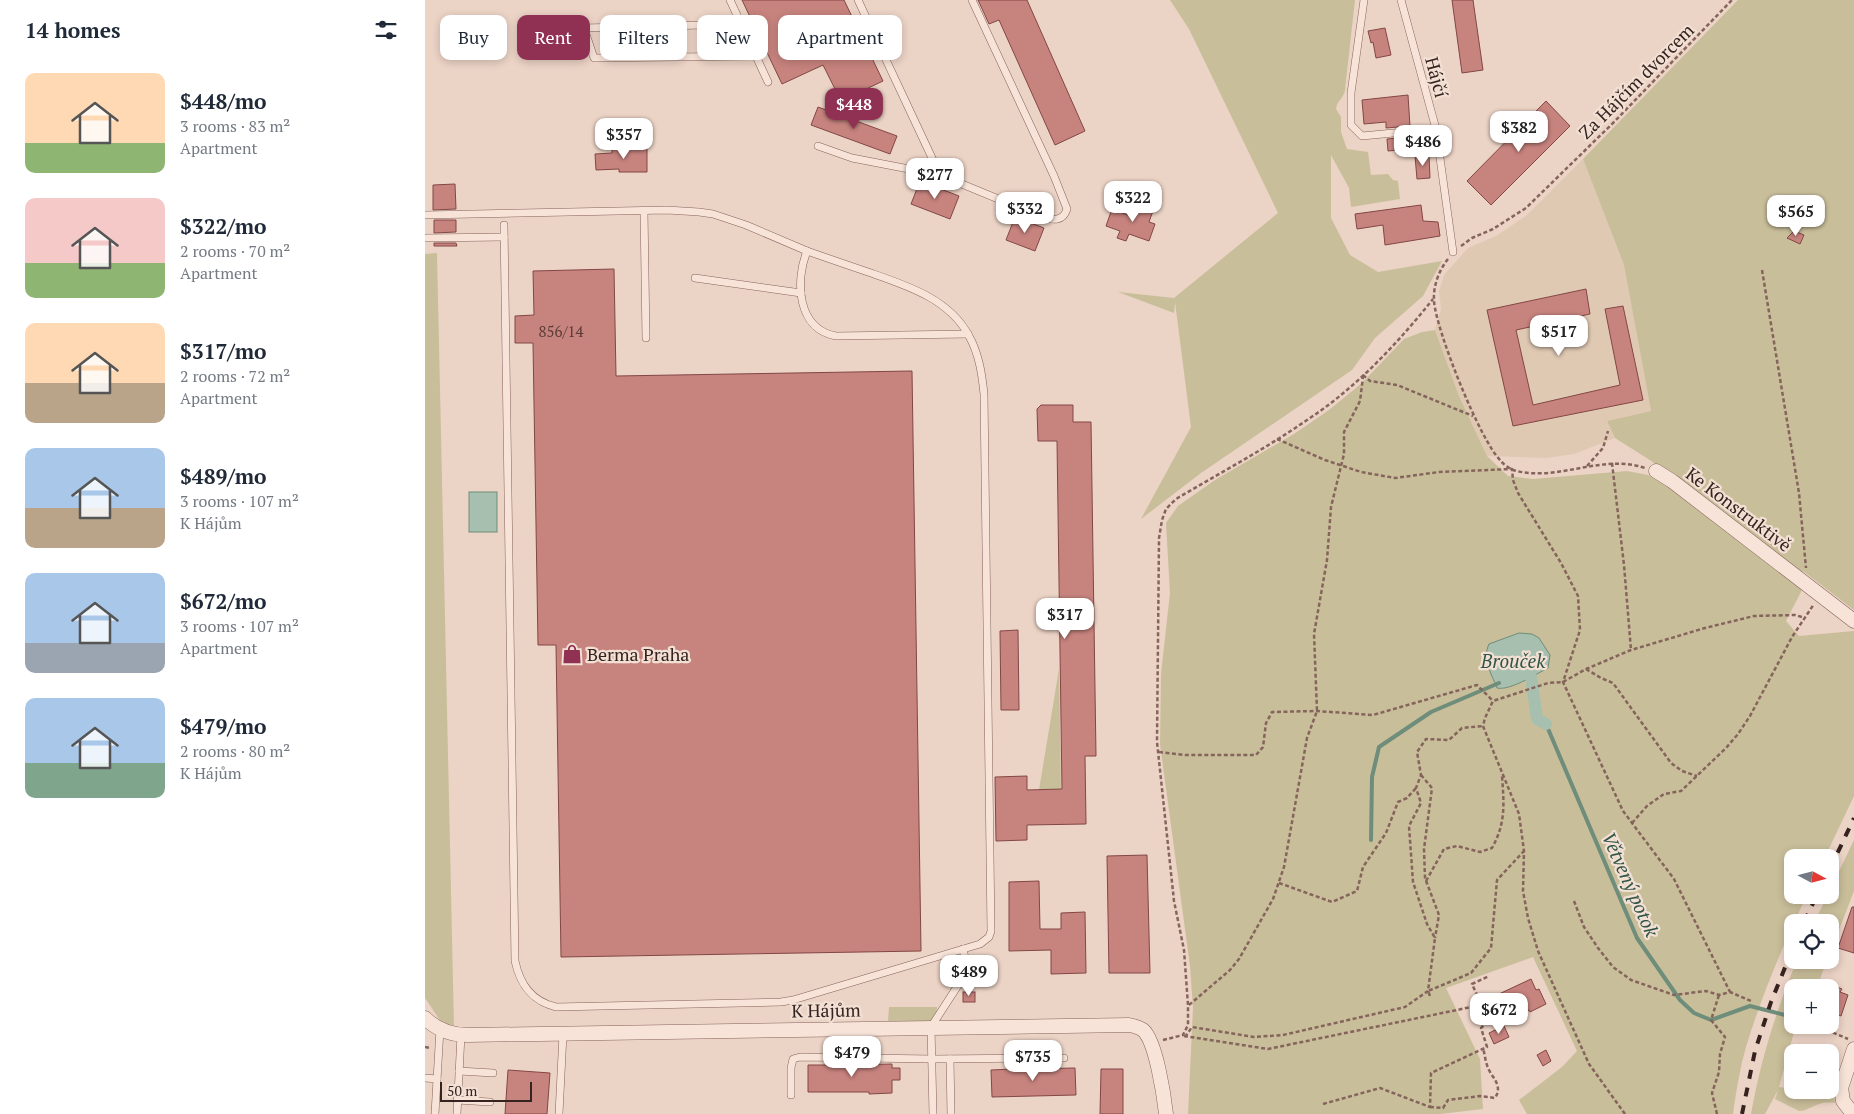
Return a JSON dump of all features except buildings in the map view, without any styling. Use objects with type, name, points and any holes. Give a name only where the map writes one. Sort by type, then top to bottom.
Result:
[{"type":"street","name":"Ke Konstruktivě","points":[[1656,471],[1672,480],[1854,621]]},
{"type":"street","name":"K Hájům","points":[[425,1018],[440,1029],[461,1035],[1129,1025],[1137,1026],[1145,1031],[1152,1042]]},
{"type":"street","points":[[1152,1042],[1166,1114]]},
{"type":"street","points":[[1853,1114],[1843,1101],[1841,1088],[1854,1049]]},
{"type":"lane","points":[[730,0],[737,15]]},
{"type":"lane","points":[[858,0],[940,175]]},
{"type":"lane","points":[[819,146],[852,158],[940,175],[1050,219],[1057,220],[1062,218],[1067,208],[1054,176],[972,0]]},
{"type":"lane","points":[[1364,0],[1351,93],[1351,125],[1362,136],[1436,129]]},
{"type":"lane","name":"Hájčí","points":[[1401,0],[1436,129],[1453,252]]},
{"type":"lane","points":[[697,25],[584,28],[594,58],[697,57]]},
{"type":"lane","points":[[758,60],[768,82]]},
{"type":"lane","points":[[425,215],[644,211],[681,211],[713,214],[912,288],[944,307],[968,334],[976,351],[984,394],[992,925],[989,937],[985,941],[806,997],[781,1002],[564,1007],[549,1005],[538,1000],[523,986],[515,961],[504,225]]},
{"type":"lane","points":[[644,211],[646,338]]},
{"type":"lane","points":[[425,238],[504,237]]},
{"type":"lane","points":[[807,250],[801,268],[801,293],[808,317],[816,328],[825,334],[836,336],[968,334]]},
{"type":"lane","points":[[695,278],[801,293]]},
{"type":"lane","points":[[933,1114],[931,1028],[966,972],[967,966],[963,949]]},
{"type":"lane","points":[[435,1114],[440,1029]]},
{"type":"lane","points":[[559,1114],[563,1034]]},
{"type":"lane","points":[[457,1114],[461,1035]]},
{"type":"lane","points":[[791,1095],[793,1059],[800,1057],[1064,1058]]},
{"type":"lane","points":[[950,1059],[951,1114]]},
{"type":"lane","points":[[459,1071],[493,1073]]},
{"type":"lane","points":[[425,1078],[437,1079]]},
{"type":"lane","points":[[457,1100],[490,1102]]},
{"type":"path","name":"Za Hájčím dvorcem","points":[[1433,299],[1438,277],[1444,264],[1453,252],[1462,244],[1493,229],[1527,208],[1621,115],[1732,0]]},
{"type":"path","points":[[1763,270],[1799,493],[1806,566]]},
{"type":"path","points":[[1184,1036],[1188,1025],[1188,1005],[1184,950],[1175,901],[1157,742],[1158,572],[1162,520],[1167,509],[1176,499],[1309,419],[1363,375],[1418,319],[1433,299]]},
{"type":"path","points":[[1433,299],[1440,329],[1474,416],[1488,444],[1500,461],[1512,469]]},
{"type":"path","points":[[1363,375],[1370,381],[1397,385],[1474,416]]},
{"type":"path","points":[[1188,1005],[1230,970],[1239,959],[1273,898],[1284,867],[1307,738],[1317,710],[1314,634],[1327,560],[1331,507],[1344,454],[1344,432],[1360,401],[1363,375]]},
{"type":"path","points":[[1586,467],[1603,448],[1608,430]]},
{"type":"path","points":[[1277,439],[1289,446],[1341,466],[1361,472],[1395,478],[1439,472],[1512,469],[1533,473],[1556,473],[1612,463],[1638,465],[1656,471]]},
{"type":"path","points":[[1612,463],[1624,565],[1631,650]]},
{"type":"path","points":[[1512,469],[1517,494],[1561,563],[1578,596],[1580,630],[1563,682],[1623,811],[1674,879],[1730,992]]},
{"type":"path","points":[[1632,823],[1647,806],[1664,794],[1681,790],[1726,748],[1738,734],[1750,716],[1792,637],[1820,595]]},
{"type":"path","points":[[1625,1114],[1589,1064],[1538,951],[1527,918],[1523,891],[1524,851],[1519,814],[1483,726],[1493,702],[1548,683],[1563,682],[1631,650],[1705,628],[1755,616],[1795,615],[1805,618]]},
{"type":"path","points":[[1587,670],[1613,683],[1671,763],[1682,771],[1697,776]]},
{"type":"path","points":[[1159,752],[1185,755],[1256,755],[1263,746],[1265,723],[1273,712],[1317,710],[1373,715],[1477,685],[1493,702]]},
{"type":"path","points":[[1279,882],[1332,902],[1357,891],[1363,867],[1386,833],[1398,802],[1407,798],[1416,788],[1421,775],[1417,752],[1426,740],[1449,740],[1462,728],[1483,726]]},
{"type":"path","points":[[1426,881],[1444,849],[1457,846],[1480,852],[1492,848],[1500,834],[1504,806],[1502,772]]},
{"type":"path","points":[[1421,775],[1433,788],[1424,849],[1426,881],[1439,915],[1428,991],[1430,996]]},
{"type":"path","points":[[1416,788],[1421,803],[1409,826],[1413,882],[1427,924],[1435,938]]},
{"type":"path","points":[[1184,1036],[1192,1027],[1254,1037],[1283,1035],[1405,1007],[1428,991],[1471,973],[1491,948],[1497,880],[1524,851]]},
{"type":"path","points":[[1574,901],[1584,927],[1613,967],[1631,980],[1674,995],[1706,991],[1719,995],[1730,992],[1751,1001]]},
{"type":"path","points":[[1429,1107],[1431,1073],[1487,1047],[1481,1028],[1489,1021],[1472,984],[1489,976]]},
{"type":"path","points":[[1717,1114],[1713,1093],[1725,1037],[1711,1020],[1719,995]]},
{"type":"path","points":[[1152,1042],[1184,1036],[1268,1049],[1481,1005]]},
{"type":"path","points":[[1836,1034],[1854,1042]]},
{"type":"path","points":[[1323,1104],[1380,1088],[1429,1107],[1443,1108],[1449,1100],[1479,1096],[1495,1098],[1498,1084],[1487,1066],[1483,1049]]},
{"type":"shaded area","points":[[1170,0],[1355,0],[1345,90],[1336,109],[1341,117],[1341,132],[1347,149],[1368,152],[1371,175],[1388,174],[1393,180],[1398,181],[1400,199],[1351,207],[1349,188],[1331,155],[1331,218],[1350,255],[1378,272],[1442,261],[1423,296],[1375,338],[1352,370],[1201,473],[1141,519],[1191,427],[1175,302],[1174,313],[1118,292],[1174,298],[1278,213],[1189,29]]},
{"type":"shaded area","points":[[1738,0],[1854,0],[1854,610],[1803,571],[1801,592],[1786,621],[1799,636],[1854,631],[1854,796],[1829,849],[1784,849],[1784,904],[1803,904],[1798,914],[1784,914],[1784,946],[1752,1027],[1742,1063],[1733,1114],[1527,1114],[1519,1100],[1562,1067],[1577,1051],[1533,957],[1446,988],[1480,1059],[1483,1109],[1440,1114],[1188,1114],[1193,1008],[1190,966],[1160,744],[1161,674],[1170,593],[1166,523],[1178,506],[1215,480],[1294,434],[1329,410],[1362,383],[1404,339],[1422,332],[1435,330],[1459,396],[1487,456],[1508,476],[1533,479],[1627,471],[1648,475],[1665,482],[1653,462],[1615,438],[1607,421],[1651,411],[1624,265],[1583,159]],"holes":[[[1519,633],[1514,685],[1501,689]]]},
{"type":"shaded area","points":[[1583,159],[1624,265],[1651,411],[1607,421],[1615,438],[1574,454],[1546,458],[1487,456],[1459,396],[1435,330],[1441,309],[1439,291],[1444,275],[1468,248],[1496,236],[1527,215]]},
{"type":"shaded area","points":[[437,253],[454,1028],[442,1023],[425,998],[425,254]]},
{"type":"shaded area","points":[[1059,669],[1061,790],[1039,790]]},
{"type":"shaded area","points":[[1854,840],[1854,891],[1839,930],[1839,914],[1818,914],[1823,904],[1839,904],[1839,871]]},
{"type":"shaded area","points":[[1793,969],[1824,969],[1820,979],[1790,979]]},
{"type":"shaded area","points":[[1784,993],[1784,1034],[1794,1034],[1791,1044],[1784,1044],[1784,1069],[1779,1087],[1784,1088],[1784,1099],[1834,1099],[1835,1103],[1823,1103],[1799,1111],[1775,1099],[1778,1090],[1765,1114],[1751,1114],[1759,1074]]},
{"type":"shaded area","points":[[889,1007],[937,1007],[936,1021],[888,1021]]},
{"type":"water","points":[[469,492],[497,492],[497,532],[469,532]]},
{"type":"water","name":"Brouček","points":[[1519,633],[1532,634],[1539,638],[1550,655],[1548,668],[1516,685],[1497,688],[1487,661],[1486,655],[1489,644]]},
{"type":"waterway","name":"Větvený potok","points":[[1531,677],[1537,719],[1546,724]]},
{"type":"waterway","name":"Větvený potok","points":[[1371,840],[1372,777],[1379,747],[1431,712],[1499,683]]},
{"type":"waterway","name":"Větvený potok","points":[[1546,724],[1637,938],[1680,1000],[1694,1013],[1711,1020],[1750,1006],[1784,1015]]},
{"type":"railway","points":[[1839,850],[1854,818]]},
{"type":"railway","points":[[1808,914],[1813,904]]},
{"type":"railway","points":[[1742,1114],[1755,1051],[1771,1002],[1784,969]]},
{"type":"place","name":"Berma Praha","points":[[572,654]]}]
